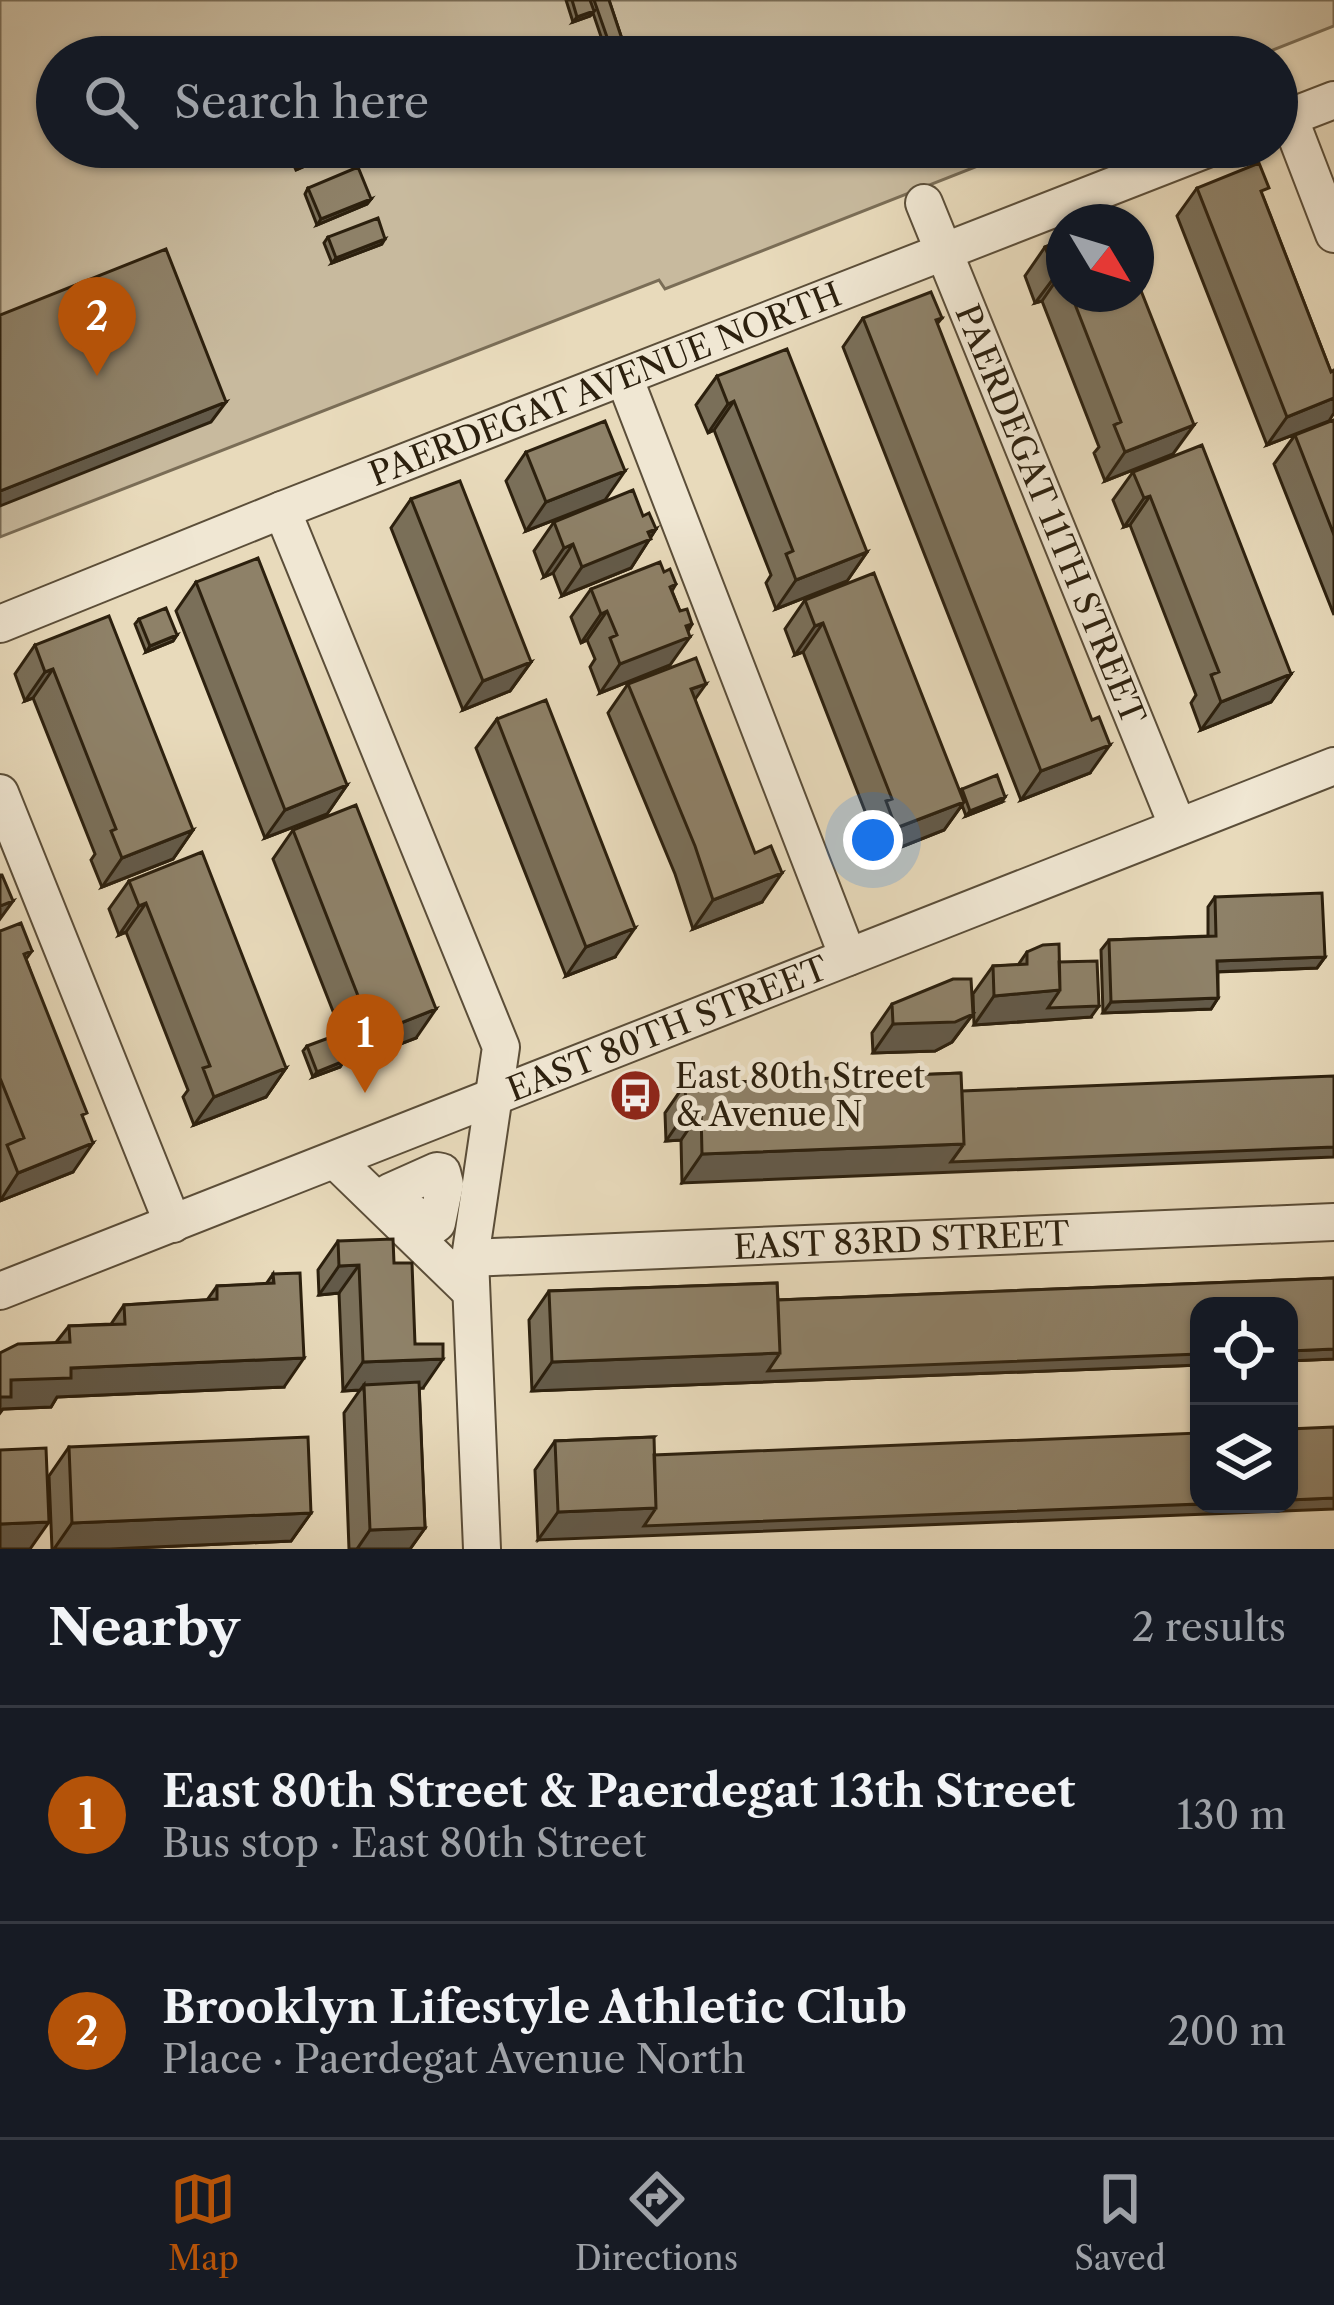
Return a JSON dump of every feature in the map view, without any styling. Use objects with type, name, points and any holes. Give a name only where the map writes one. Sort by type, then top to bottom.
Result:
[{"type":"street","points":[[1298,113],[1334,100]]},
{"type":"street","points":[[1298,153],[1334,235]]},
{"type":"street","name":"PAERDEGAT AVENUE NORTH","points":[[0,624],[1158,168]]},
{"type":"street","name":"PAERDEGAT 11TH STREET","points":[[924,203],[1178,827]]},
{"type":"street","points":[[624,377],[848,957]]},
{"type":"street","points":[[282,510],[501,1047],[470,1275],[482,1549]]},
{"type":"street","name":"EAST 80TH STREET","points":[[0,1291],[1334,766]]},
{"type":"street","points":[[0,793],[173,1224]]},
{"type":"street","points":[[335,1160],[470,1275]]},
{"type":"street","name":"EAST 83RD STREET","points":[[470,1275],[1334,1222]]},
{"type":"shaded area","points":[[0,0],[1334,0],[1334,26],[1298,40],[1298,36],[36,36],[36,168],[973,168],[665,289],[659,280],[0,537]]},
{"type":"building","points":[[572,0],[590,0],[594,11],[577,17]]},
{"type":"building","points":[[594,0],[609,0],[621,36],[607,36]]},
{"type":"building","points":[[358,168],[371,199],[321,219],[308,188]]},
{"type":"building","points":[[1247,168],[1261,168],[1269,188],[1261,191],[1331,372],[1334,370],[1334,398],[1287,417],[1197,188]]},
{"type":"building","points":[[378,218],[385,239],[336,258],[328,237]]},
{"type":"building","points":[[166,249],[226,402],[0,491],[0,315]]},
{"type":"building","points":[[931,292],[942,318],[936,320],[1092,720],[1099,717],[1110,745],[1041,771],[863,318]]},
{"type":"building","points":[[1078,312],[1149,312],[1194,425],[1125,452],[1114,425],[1121,422]]},
{"type":"building","points":[[787,349],[867,552],[796,580],[786,554],[793,551],[734,401],[728,404],[717,376]]},
{"type":"building","points":[[1334,420],[1334,535],[1295,435]]},
{"type":"building","points":[[605,421],[625,471],[546,502],[526,452]]},
{"type":"building","points":[[1202,445],[1291,674],[1221,702],[1211,675],[1219,672],[1150,496],[1144,498],[1133,472]]},
{"type":"building","points":[[460,481],[531,662],[483,681],[411,499]]},
{"type":"building","points":[[633,490],[643,516],[649,513],[656,529],[648,532],[651,539],[582,567],[573,544],[564,548],[554,522]]},
{"type":"building","points":[[258,558],[347,785],[285,810],[196,582]]},
{"type":"building","points":[[660,562],[664,572],[670,569],[676,584],[670,587],[680,611],[687,609],[690,637],[620,664],[610,638],[617,635],[591,589]]},
{"type":"building","points":[[874,573],[964,802],[896,828],[886,801],[892,799],[823,623],[815,626],[805,600]]},
{"type":"building","points":[[166,608],[177,635],[150,646],[139,619]]},
{"type":"building","points":[[109,616],[193,830],[122,858],[111,831],[116,829],[53,669],[45,672],[35,645]]},
{"type":"building","points":[[696,658],[706,684],[691,689],[755,853],[771,846],[782,873],[713,900],[628,684]]},
{"type":"building","points":[[546,700],[635,928],[586,947],[497,719]]},
{"type":"building","points":[[997,775],[1005,797],[970,811],[962,789]]},
{"type":"building","points":[[356,805],[436,1009],[373,1034],[293,830]]},
{"type":"building","points":[[202,852],[286,1068],[214,1097],[203,1068],[210,1066],[146,903],[139,906],[129,881]]},
{"type":"building","points":[[0,875],[13,901],[0,906]]},
{"type":"building","points":[[1322,893],[1325,957],[1217,961],[1218,998],[1111,1002],[1109,940],[1216,936],[1215,897]]},
{"type":"building","points":[[21,923],[32,951],[24,954],[87,1113],[82,1115],[93,1143],[18,1173],[7,1145],[24,1138],[0,1078],[0,931]]},
{"type":"building","points":[[1059,944],[1060,990],[994,996],[993,966],[1027,964],[1027,952]]},
{"type":"building","points":[[1097,961],[1099,1006],[1048,1008],[1060,990],[1059,962]]},
{"type":"building","points":[[953,979],[971,979],[973,1014],[955,1022],[893,1024],[892,1004]]},
{"type":"building","points":[[334,1036],[344,1061],[317,1072],[307,1046]]},
{"type":"building","points":[[961,1073],[964,1144],[702,1154],[701,1111],[686,1112],[685,1084]]},
{"type":"building","points":[[1334,1076],[1334,1147],[951,1162],[964,1144],[962,1091]]},
{"type":"building","points":[[393,1239],[394,1263],[412,1263],[415,1344],[443,1344],[443,1359],[363,1362],[359,1265],[339,1266],[338,1241]]},
{"type":"building","points":[[300,1273],[304,1358],[71,1368],[71,1378],[11,1380],[11,1397],[0,1397],[0,1353],[18,1344],[70,1342],[69,1326],[125,1324],[124,1305],[217,1299],[217,1286],[274,1283],[273,1274]]},
{"type":"building","points":[[1334,1278],[1334,1349],[1298,1351],[1298,1297],[1190,1297],[1190,1354],[768,1371],[780,1353],[778,1300]]},
{"type":"building","points":[[777,1283],[780,1353],[552,1362],[549,1291]]},
{"type":"building","points":[[419,1382],[425,1528],[370,1530],[364,1385]]},
{"type":"building","points":[[1334,1427],[1334,1498],[1298,1500],[1298,1429]]},
{"type":"building","points":[[1190,1433],[1190,1504],[644,1526],[656,1508],[654,1455]]},
{"type":"building","points":[[308,1437],[311,1513],[72,1523],[69,1447]]},
{"type":"building","points":[[654,1437],[656,1508],[558,1512],[555,1441]]},
{"type":"building","points":[[46,1448],[49,1522],[0,1524],[0,1450]]},
{"type":"place","name":"Brooklyn Lifestyle Athletic Club","points":[[97,376]]},
{"type":"place","name":"East 80th Street & Paerdegat 13th Street","points":[[365,1093]]},
{"type":"place","name":"East 80th Street & Avenue N","points":[[636,1095]]}]
